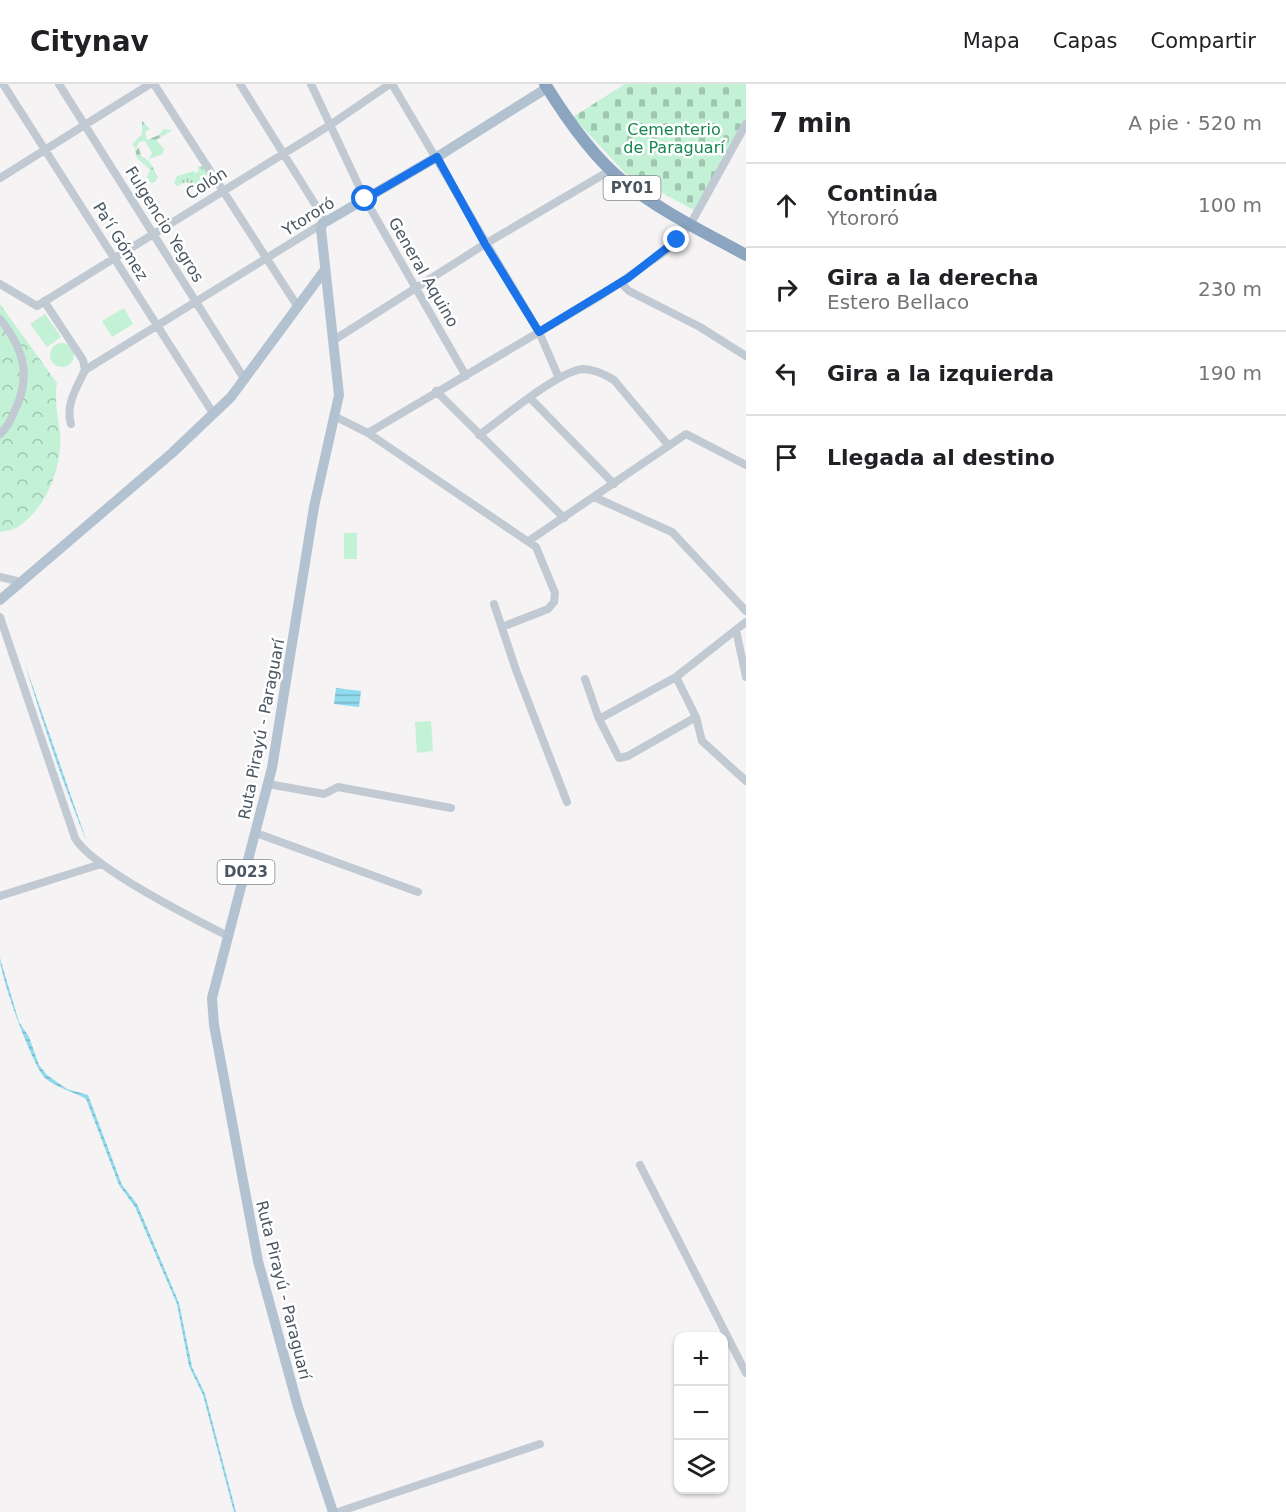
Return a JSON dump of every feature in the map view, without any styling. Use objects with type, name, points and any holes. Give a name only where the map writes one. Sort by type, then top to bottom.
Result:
[{"type":"highway","name":"PY01","points":[[546,86],[577,130],[611,171],[642,195],[690,225],[746,255]]},
{"type":"main road","name":"Ytororó","points":[[322,224],[437,157],[546,86]]},
{"type":"main road","name":"Ruta Pirayú - Paraguarí","points":[[322,224],[320,239],[339,395],[314,507],[268,784],[212,998],[214,1025],[258,1261],[298,1407],[333,1512]]},
{"type":"main road","points":[[0,600],[172,453],[213,413],[245,380],[324,271]]},
{"type":"street","name":"Pa'í Gómez","points":[[3,84],[213,413]]},
{"type":"street","name":"Fulgencio Yegros","points":[[59,84],[245,380]]},
{"type":"street","points":[[0,178],[152,84],[298,307]]},
{"type":"street","points":[[240,84],[323,217],[322,224]]},
{"type":"street","name":"General Aquino","points":[[311,84],[365,199],[466,376]]},
{"type":"street","points":[[391,84],[437,157],[485,244],[539,332],[559,378]]},
{"type":"street","name":"Colón","points":[[40,304],[330,125],[391,84]]},
{"type":"street","points":[[368,433],[621,283],[667,250],[690,225],[746,124]]},
{"type":"street","points":[[738,139],[746,145]]},
{"type":"street","points":[[334,340],[485,244],[611,171]]},
{"type":"street","name":"Ytororó","points":[[85,370],[322,224]]},
{"type":"street","points":[[621,283],[628,291],[700,327],[746,356]]},
{"type":"street","points":[[0,284],[40,304],[83,360],[85,370],[68,415],[71,424]]},
{"type":"street","points":[[0,319],[19,347],[25,370],[19,403],[8,426],[0,434]]},
{"type":"street","points":[[479,435],[559,378],[570,372],[585,369],[602,373],[614,380],[669,446]]},
{"type":"street","points":[[436,391],[564,518]]},
{"type":"street","points":[[531,399],[614,484]]},
{"type":"street","points":[[334,416],[368,433],[530,540],[536,547],[555,593],[554,602],[548,609],[502,627]]},
{"type":"street","points":[[530,540],[686,434],[746,465]]},
{"type":"street","points":[[594,497],[672,532],[746,611]]},
{"type":"street","points":[[0,577],[21,582]]},
{"type":"street","points":[[494,604],[567,802]]},
{"type":"street","points":[[0,616],[75,838],[81,849],[101,864],[228,936]]},
{"type":"street","points":[[599,719],[676,677],[746,622]]},
{"type":"street","points":[[736,630],[746,677]]},
{"type":"street","points":[[676,677],[696,717],[702,741],[746,781]]},
{"type":"street","points":[[585,679],[599,719],[619,758],[628,756],[696,717]]},
{"type":"street","points":[[268,784],[324,794],[338,787],[451,808]]},
{"type":"street","points":[[256,833],[418,892]]},
{"type":"street","points":[[0,896],[101,864]]},
{"type":"street","points":[[640,1165],[746,1373]]},
{"type":"street","points":[[338,1512],[540,1444]]},
{"type":"green space","name":"Cementerio de Paraguarí","points":[[625,84],[746,84],[746,120],[694,210],[625,173],[573,117]]},
{"type":"green space","points":[[142,121],[150,129],[145,132],[147,140],[159,135],[163,129],[173,130],[156,140],[164,149],[163,154],[149,159],[152,153],[145,141],[139,142],[136,149],[132,144],[142,134]]},
{"type":"green space","points":[[139,148],[141,156],[149,161],[158,177],[155,182],[151,183],[147,177],[150,170],[137,158],[135,150]]},
{"type":"green space","points":[[198,166],[204,167],[213,181],[209,183],[204,178],[195,185],[186,182],[177,186],[174,183],[177,176],[194,171],[195,174],[199,172]]},
{"type":"green space","points":[[0,304],[57,383],[56,402],[60,446],[59,459],[51,486],[37,509],[18,527],[0,532]]},
{"type":"green space","points":[[124,308],[133,324],[112,337],[102,321]]},
{"type":"green space","points":[[45,314],[61,337],[47,347],[30,324]]},
{"type":"green space","points":[[62,343],[71,346],[74,355],[71,364],[62,367],[53,364],[50,355],[53,346]]},
{"type":"green space","points":[[344,533],[357,533],[357,559],[344,559]]},
{"type":"green space","points":[[431,721],[433,751],[417,753],[415,722]]},
{"type":"water","points":[[25,664],[87,842],[54,754]]},
{"type":"water","points":[[336,688],[361,691],[359,707],[334,704]]},
{"type":"water","points":[[0,958],[19,1022],[29,1037],[39,1065],[47,1075],[67,1089],[88,1095],[122,1185],[137,1204],[179,1303],[192,1367],[205,1394],[236,1512],[234,1512],[203,1395],[189,1366],[177,1304],[135,1207],[119,1185],[86,1099],[50,1082],[45,1078],[33,1057],[25,1040],[11,1001]]},
{"type":"route","points":[[365,199],[437,157],[485,244],[539,332],[628,278],[677,240]]}]
